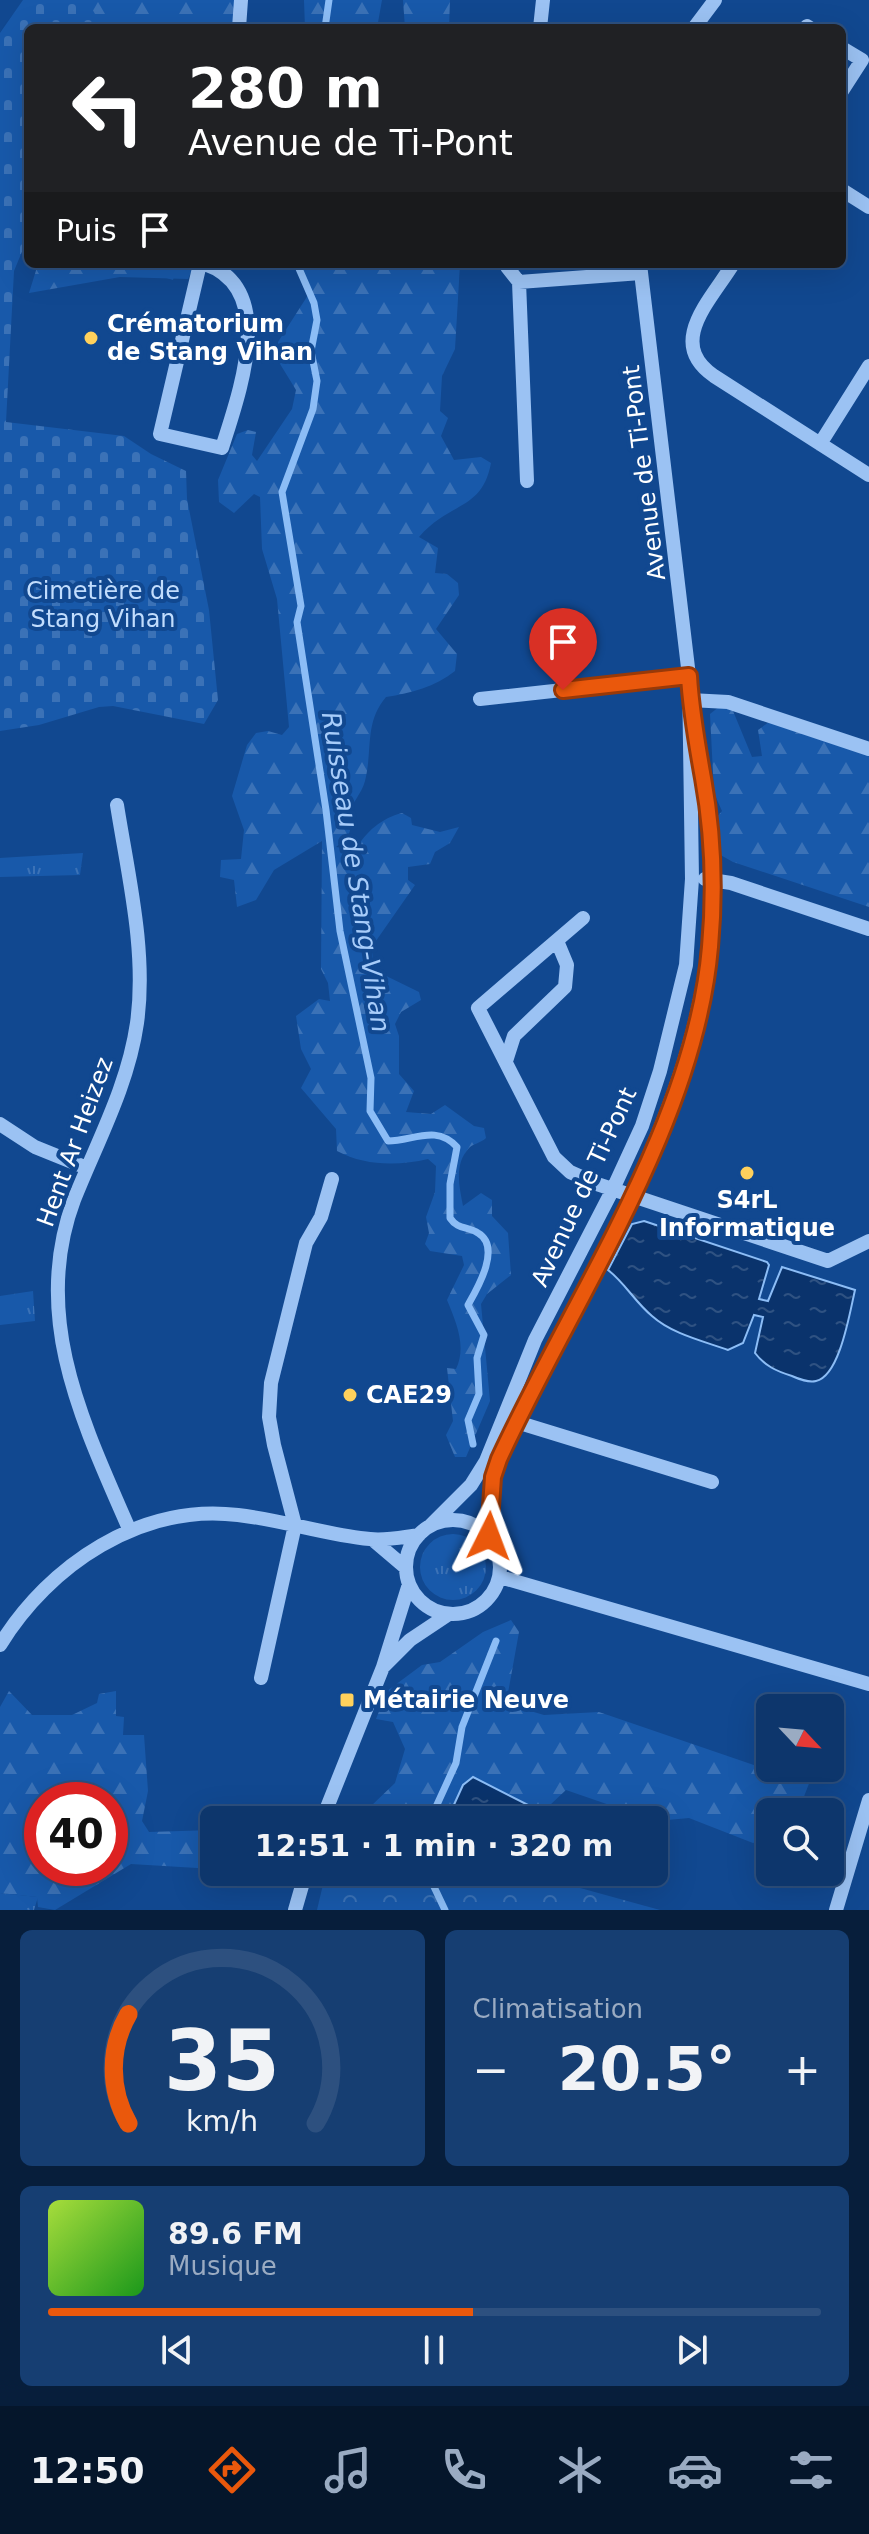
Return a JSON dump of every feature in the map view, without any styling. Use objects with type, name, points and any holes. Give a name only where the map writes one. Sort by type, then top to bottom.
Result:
[{"type":"street","points":[[239,24],[241,0]]},
{"type":"street","points":[[540,24],[543,0]]},
{"type":"street","points":[[697,24],[715,0]]},
{"type":"street","points":[[846,50],[862,60],[846,85]]},
{"type":"street","points":[[846,193],[869,207]]},
{"type":"street","points":[[201,268],[160,434],[222,448],[241,381],[249,329],[246,310],[230,280],[209,268]]},
{"type":"street","points":[[508,268],[519,282],[527,481]]},
{"type":"street","points":[[731,268],[695,325],[690,342],[693,357],[700,367],[869,475]]},
{"type":"street","points":[[519,282],[641,269]]},
{"type":"street","name":"Avenue de Ti-Pont","points":[[424,1530],[471,1485],[510,1420],[632,1196],[673,1102],[698,1018],[710,948],[712,879],[703,778],[693,730],[641,269]]},
{"type":"street","points":[[820,444],[869,366]]},
{"type":"street","points":[[480,699],[689,676]]},
{"type":"street","points":[[690,700],[728,702],[869,749]]},
{"type":"street","name":"Avenue de Ti-Pont","points":[[489,1536],[493,1477],[535,1340],[642,1126],[676,1015],[690,934],[693,730]]},
{"type":"street","name":"Hent Ar Heizez","points":[[117,805],[136,948],[138,1009],[127,1069],[63,1236],[57,1282],[59,1326],[73,1396],[130,1531]]},
{"type":"street","points":[[692,879],[712,879],[869,929]]},
{"type":"street","points":[[583,918],[478,1008],[561,1166],[580,1177],[632,1196],[828,1261],[869,1241]]},
{"type":"street","points":[[506,1061],[514,1036],[565,987],[567,965],[557,941]]},
{"type":"street","points":[[0,1124],[35,1147],[87,1168]]},
{"type":"street","points":[[261,1678],[295,1525],[277,1462],[269,1399],[306,1243],[321,1217],[332,1179]]},
{"type":"street","points":[[510,1420],[712,1482]]},
{"type":"street","points":[[1,1642],[37,1595],[72,1563],[130,1531],[172,1519],[218,1514],[373,1540],[424,1530],[442,1521],[468,1522],[489,1536],[501,1563],[500,1577],[489,1599],[480,1607],[469,1612],[449,1614],[425,1605],[409,1584],[406,1568],[411,1545],[424,1530]]},
{"type":"street","points":[[373,1540],[406,1568]]},
{"type":"street","points":[[500,1577],[869,1684]]},
{"type":"street","points":[[328,1806],[383,1667],[409,1584]]},
{"type":"street","points":[[383,1667],[410,1640],[449,1614]]},
{"type":"street","points":[[836,1910],[869,1800]]},
{"type":"street","points":[[295,1910],[302,1886]]},
{"type":"green space","name":"Cimetière de Stang Vihan","points":[[23,0],[87,0],[101,24],[24,24],[24,247],[14,271],[6,422],[124,436],[151,454],[186,471],[187,499],[209,610],[218,700],[204,724],[113,706],[99,707],[39,725],[0,731],[0,33]]},
{"type":"green space","points":[[57,0],[242,0],[241,24],[76,24]]},
{"type":"green space","points":[[304,0],[382,0],[378,24],[305,24]]},
{"type":"green space","points":[[403,0],[450,0],[449,24],[405,24]]},
{"type":"green space","points":[[37,268],[193,268],[188,279],[120,277],[29,293]]},
{"type":"green space","points":[[133,268],[176,268],[173,280]]},
{"type":"green space","points":[[302,268],[460,268],[455,349],[442,376],[440,411],[448,418],[441,436],[454,460],[481,457],[491,463],[480,490],[419,537],[438,548],[435,573],[447,574],[458,583],[459,595],[436,629],[457,654],[455,671],[422,688],[386,697],[379,707],[372,727],[365,781],[345,819],[351,827],[348,837],[336,847],[356,850],[375,827],[402,813],[411,818],[412,825],[440,832],[459,827],[450,843],[435,852],[430,864],[408,867],[408,880],[415,885],[371,948],[376,971],[419,992],[421,1000],[401,1012],[395,1024],[399,1036],[399,1074],[414,1091],[406,1112],[431,1114],[445,1105],[474,1126],[484,1128],[486,1138],[470,1147],[461,1161],[459,1176],[463,1206],[481,1193],[492,1200],[492,1216],[508,1233],[511,1275],[487,1294],[481,1304],[490,1401],[466,1457],[455,1457],[446,1435],[453,1421],[447,1368],[456,1369],[460,1352],[459,1334],[447,1300],[464,1265],[462,1256],[430,1251],[425,1244],[429,1233],[426,1217],[435,1192],[436,1166],[428,1159],[393,1164],[370,1162],[337,1151],[336,1129],[301,1088],[311,1069],[301,1049],[296,1016],[319,999],[330,1001],[328,983],[321,969],[322,841],[274,870],[256,900],[237,907],[234,880],[220,877],[221,860],[241,859],[244,830],[232,796],[247,745],[256,733],[268,731],[282,735],[289,727],[277,599],[262,549],[260,497],[254,494],[234,513],[219,502],[218,480],[237,434],[248,430],[256,432],[252,455],[257,461],[292,409],[296,390],[277,359],[278,342],[310,292]]},
{"type":"green space","points":[[720,706],[733,711],[752,757],[762,756],[758,730],[769,722],[869,754],[869,907],[733,862],[717,853],[715,819],[722,811],[714,793],[710,714]]},
{"type":"green space","points":[[83,853],[80,875],[0,877],[0,858]]},
{"type":"green space","points":[[33,1291],[35,1321],[0,1325],[0,1296]]},
{"type":"green space","points":[[453,1534],[466,1537],[476,1544],[483,1554],[486,1567],[483,1580],[476,1590],[466,1597],[453,1600],[440,1597],[430,1590],[423,1580],[420,1567],[423,1554],[430,1544],[440,1537]]},
{"type":"green space","points":[[511,1620],[519,1632],[506,1704],[544,1715],[599,1712],[756,1766],[756,1782],[810,1782],[803,1798],[756,1798],[756,1842],[753,1843],[689,1818],[668,1820],[668,1806],[612,1806],[566,1790],[552,1806],[371,1806],[395,1783],[405,1749],[393,1722],[376,1719],[387,1691],[422,1665],[440,1662],[483,1632]]},
{"type":"green space","points":[[9,1691],[32,1715],[72,1715],[97,1703],[99,1694],[116,1691],[116,1716],[124,1717],[123,1735],[144,1735],[148,1791],[142,1821],[149,1832],[200,1830],[200,1868],[128,1866],[128,1782],[24,1782],[24,1886],[95,1886],[55,1910],[38,1907],[37,1897],[0,1893],[0,1707]]},
{"type":"green space","points":[[323,1886],[573,1886],[660,1910],[317,1910]]},
{"type":"green space","points":[[0,1893],[38,1897],[34,1910],[0,1910]]},
{"type":"water","points":[[644,1221],[767,1262],[769,1265],[759,1299],[768,1301],[782,1267],[855,1290],[843,1342],[832,1368],[824,1377],[810,1381],[776,1370],[763,1361],[755,1353],[763,1317],[754,1315],[743,1343],[728,1350],[678,1332],[652,1316],[608,1270],[632,1224]]},
{"type":"water","points":[[473,1777],[530,1806],[453,1806],[463,1785]]},
{"type":"waterway","name":"Ruisseau de Stang-Vihan","points":[[326,24],[329,0]]},
{"type":"waterway","name":"Ruisseau de Stang-Vihan","points":[[299,268],[314,303],[317,320],[311,351],[317,381],[313,409],[282,492],[301,606],[297,622],[326,810],[340,931],[371,1078],[370,1111],[388,1141],[433,1135],[441,1136],[457,1147],[450,1184],[450,1218],[456,1224],[478,1233],[485,1239],[488,1248],[485,1268],[468,1305],[484,1335],[477,1358],[479,1394],[468,1420],[473,1444]]},
{"type":"waterway","name":"Ruisseau de Stang-Vihan","points":[[436,1806],[456,1763],[462,1727],[496,1641]]},
{"type":"waterway","name":"Ruisseau de Stang-Vihan","points":[[434,1886],[445,1910]]},
{"type":"place","name":"Crématorium de Stang Vihan","points":[[91,338]]},
{"type":"place","name":"S4rL Informatique","points":[[747,1173]]},
{"type":"place","name":"CAE29","points":[[350,1395]]},
{"type":"place","name":"Métairie Neuve","points":[[347,1700]]},
{"type":"route","points":[[489,1536],[493,1477],[499,1459],[632,1196],[673,1102],[698,1018],[710,948],[712,879],[709,821],[693,730],[689,676],[563,690]]}]
